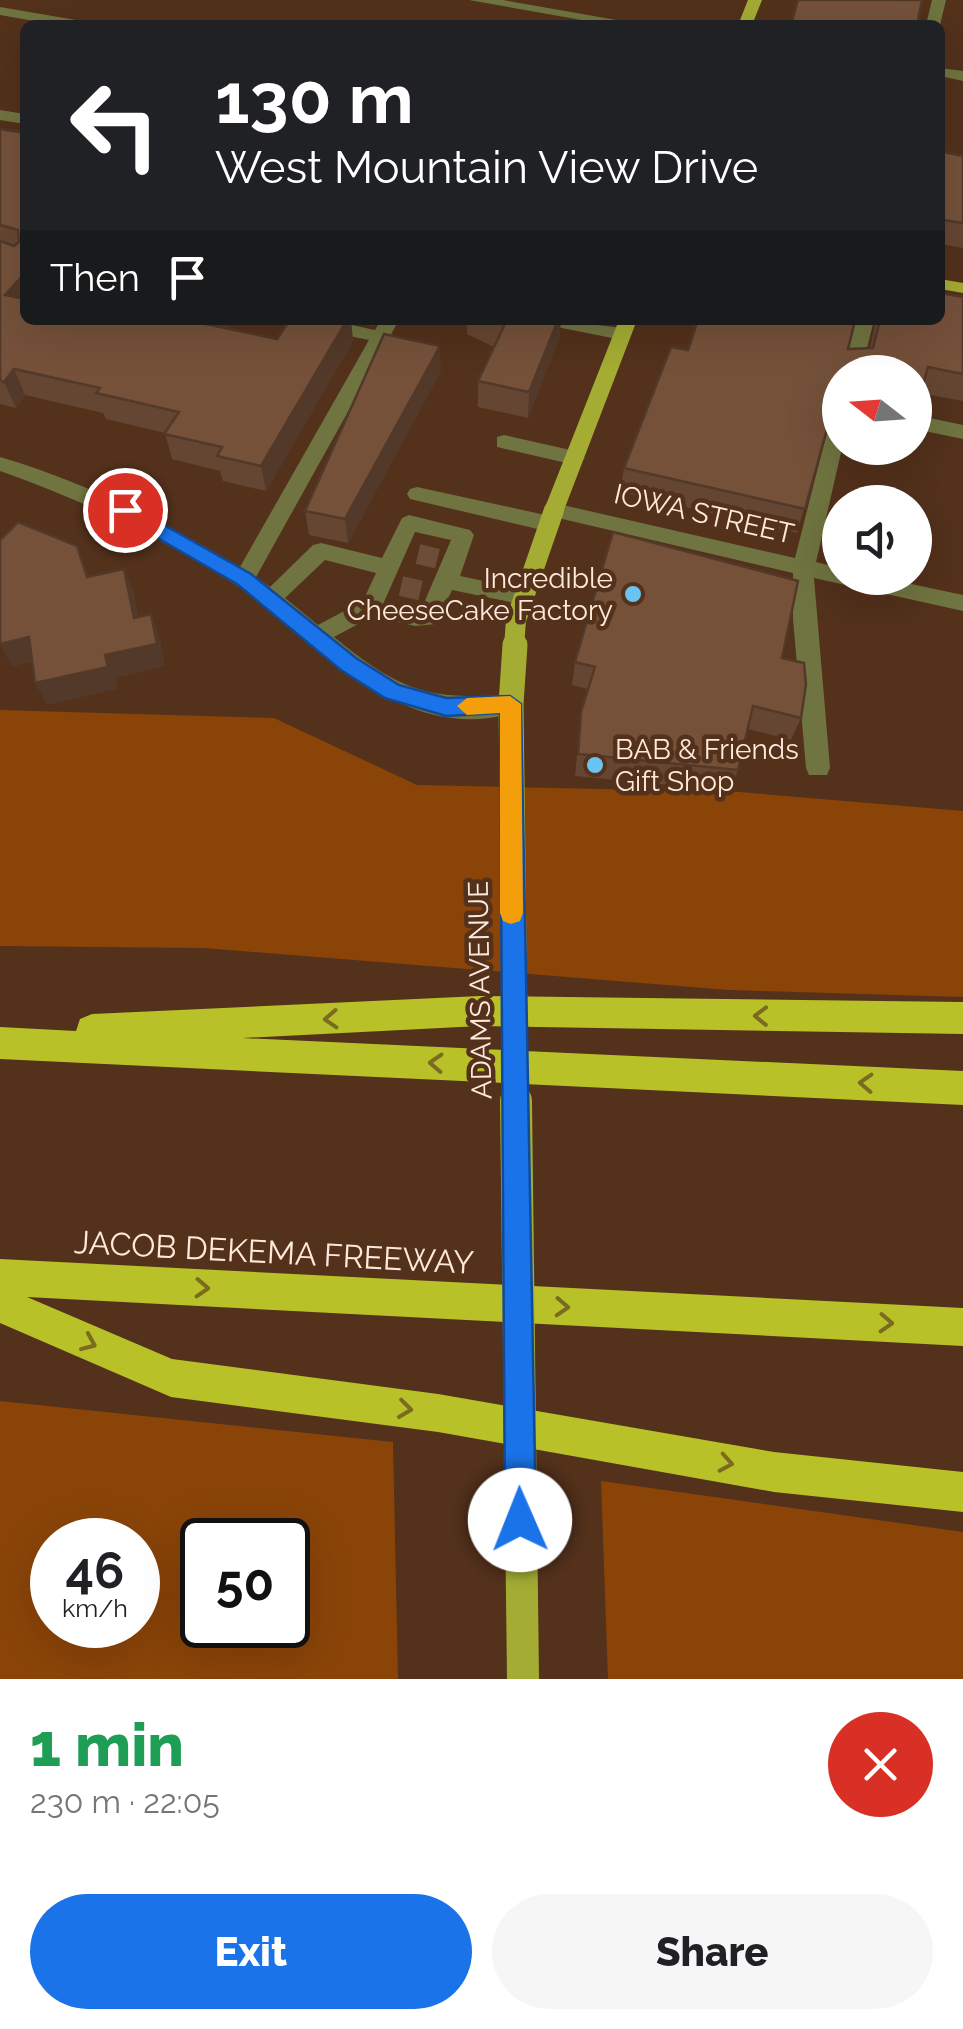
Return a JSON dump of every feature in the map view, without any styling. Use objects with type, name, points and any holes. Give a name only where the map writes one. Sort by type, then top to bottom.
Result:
[{"type":"highway","points":[[0,1034],[480,1012],[963,1018]]},
{"type":"highway","points":[[0,1043],[963,1088]]},
{"type":"highway","name":"JACOB DEKEMA FREEWAY","points":[[0,1278],[963,1328]]},
{"type":"highway","points":[[0,1304],[171,1378],[438,1413],[774,1472],[963,1492]]},
{"type":"main road","name":"ADAMS AVENUE","points":[[523,1679],[510,704],[516,620],[625,327]]},
{"type":"street","points":[[476,0],[607,20]]},
{"type":"street","points":[[0,10],[55,20]]},
{"type":"street","points":[[244,579],[386,328],[354,325]]},
{"type":"street","points":[[594,325],[625,327]]},
{"type":"street","points":[[856,355],[864,325]]},
{"type":"street","points":[[932,426],[963,432]]},
{"type":"street","points":[[504,442],[575,458]]},
{"type":"street","points":[[0,464],[125,510],[244,579],[349,664],[392,692],[446,707],[510,704]]},
{"type":"street","points":[[818,768],[818,721],[804,614],[804,568],[829,465]]},
{"type":"street","name":"IOWA STREET","points":[[416,494],[552,517],[822,572]]},
{"type":"street","points":[[317,636],[370,607],[398,568],[409,523],[464,534],[428,618],[370,607]]},
{"type":"street","points":[[270,600],[320,551],[398,568]]},
{"type":"street","points":[[444,579],[524,597]]},
{"type":"street","points":[[926,595],[963,603]]},
{"type":"shaded area","points":[[0,710],[274,718],[417,785],[739,792],[963,811],[963,997],[728,990],[204,948],[0,946]]},
{"type":"shaded area","points":[[0,1401],[393,1442],[398,1679],[0,1679]]},
{"type":"shaded area","points":[[601,1481],[963,1532],[963,1679],[608,1679]]},
{"type":"building","points":[[798,0],[922,0],[918,20],[792,20]]},
{"type":"building","points":[[0,129],[20,132],[20,278],[5,295],[20,298],[20,325],[211,325],[277,339],[287,325],[344,325],[261,466],[217,456],[222,447],[164,434],[179,412],[96,393],[100,388],[14,369],[4,382],[0,380],[0,241],[14,246],[19,242],[18,230],[0,225]]},
{"type":"building","points":[[945,152],[963,156],[963,223],[945,220]]},
{"type":"building","points":[[945,294],[963,297],[963,374],[932,368],[932,355],[822,355],[822,447],[805,509],[624,468],[671,347],[688,350],[696,325],[854,325],[848,349],[873,348],[879,325],[945,325]]},
{"type":"building","points":[[556,325],[529,392],[478,381],[504,326]]},
{"type":"building","points":[[384,334],[440,346],[345,519],[305,511]]},
{"type":"building","points":[[18,522],[77,546],[87,577],[124,569],[134,618],[151,614],[157,644],[105,655],[108,667],[35,683],[29,637],[0,644],[0,540]]},
{"type":"building","points":[[613,532],[798,581],[782,658],[804,663],[806,684],[801,718],[753,706],[738,770],[578,754],[581,712],[595,667],[575,662]]},
{"type":"tunnel","points":[[418,554],[447,561]]},
{"type":"tunnel","points":[[401,586],[432,593]]},
{"type":"slow traffic","points":[[467,706],[510,704],[511,913]]},
{"type":"place","name":"Incredible CheeseCake Factory","points":[[633,594]]},
{"type":"place","name":"BAB & Friends Gift Shop","points":[[595,765]]},
{"type":"route","points":[[125,510],[244,579],[349,664],[392,692],[446,707],[510,704],[520,1520]]}]
